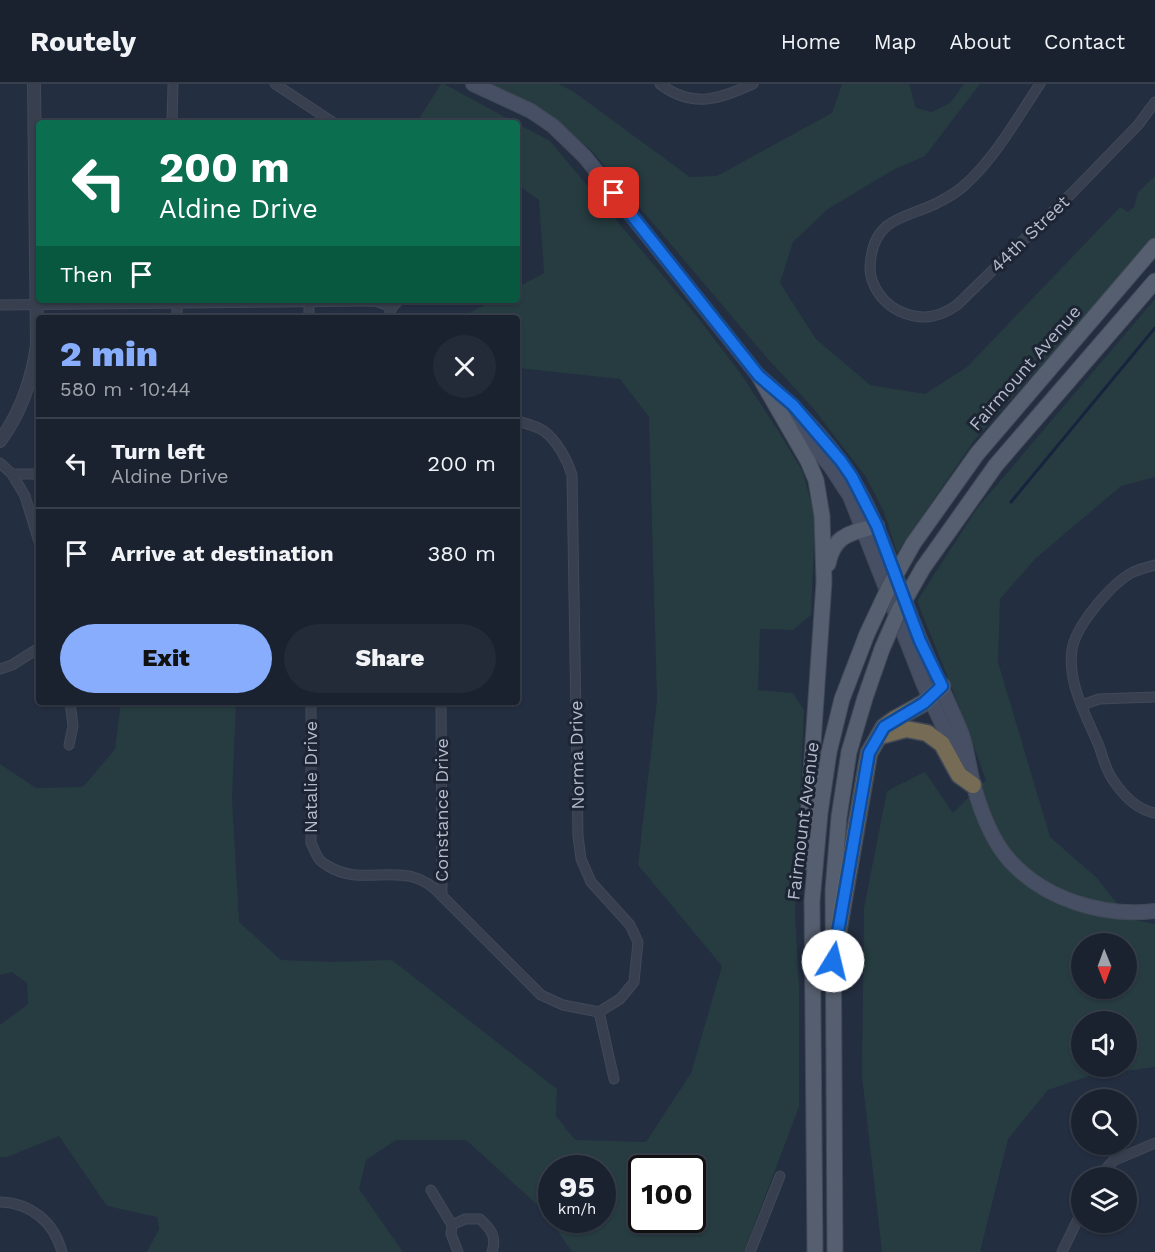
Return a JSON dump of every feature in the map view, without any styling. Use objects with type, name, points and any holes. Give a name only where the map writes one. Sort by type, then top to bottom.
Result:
[{"type":"highway","points":[[833,961],[866,763],[873,744],[884,727],[924,703],[936,692]]},
{"type":"highway","points":[[880,736],[906,729],[927,733],[942,744],[959,775],[973,785]]},
{"type":"main road","points":[[473,84],[531,111],[553,126],[585,157],[759,376],[808,461],[816,480],[822,516],[824,582],[807,831],[807,876],[812,902]]},
{"type":"main road","name":"Fairmount Avenue","points":[[815,1252],[812,902],[820,813],[829,752],[843,699],[867,634],[890,585],[913,544],[977,454],[1155,246]]},
{"type":"main road","name":"Fairmount Avenue","points":[[835,1252],[833,890],[839,817],[849,752],[865,698],[899,610],[922,568],[996,465],[1155,281]]},
{"type":"main road","points":[[759,376],[793,405],[841,461],[863,497],[870,528],[936,692],[955,753],[973,785],[991,830],[1009,860],[1030,879],[1055,895],[1087,906],[1116,911],[1155,911]]},
{"type":"main road","points":[[824,582],[834,545],[845,536],[870,528]]},
{"type":"main road","points":[[805,1252],[804,1128],[813,1102]]},
{"type":"street","points":[[0,441],[19,412],[33,371],[36,345],[34,84]]},
{"type":"street","points":[[172,120],[173,84]]},
{"type":"street","points":[[276,84],[318,119]]},
{"type":"street","points":[[660,84],[678,95],[705,101],[733,93],[753,84]]},
{"type":"street","name":"44th Street","points":[[1040,84],[988,161],[965,185],[936,204],[904,215],[887,226],[873,243],[869,272],[876,290],[884,301],[916,317],[948,312],[1072,193],[1138,125],[1155,102]]},
{"type":"street","points":[[0,305],[83,303]]},
{"type":"street","name":"Norma Drive","points":[[520,422],[543,430],[552,439],[567,461],[572,475],[578,836],[581,859],[591,882],[630,925],[638,942],[634,982],[620,999],[599,1012]]},
{"type":"street","points":[[0,463],[12,474],[25,496],[36,532]]},
{"type":"street","points":[[12,474],[36,474]]},
{"type":"street","points":[[1155,565],[1133,572],[1123,579],[1085,619],[1072,648],[1071,662],[1074,681],[1082,705],[1112,779],[1128,799],[1146,812],[1155,813]]},
{"type":"street","points":[[0,669],[12,665],[36,650]]},
{"type":"street","points":[[1082,705],[1099,699],[1155,697]]},
{"type":"street","points":[[69,745],[72,726],[70,705]]},
{"type":"street","name":"Natalie Drive","points":[[311,705],[311,843],[320,860],[338,872],[353,875],[393,873],[417,877],[434,887],[442,896]]},
{"type":"street","name":"Constance Drive","points":[[441,705],[442,896],[541,995],[563,1005],[599,1012]]},
{"type":"street","points":[[599,1012],[614,1079]]},
{"type":"street","points":[[1108,1167],[1113,1161],[1155,1143]]},
{"type":"street","points":[[750,1252],[780,1176]]},
{"type":"street","points":[[430,1190],[452,1225],[451,1234],[458,1252]]},
{"type":"street","points":[[0,1202],[27,1207],[37,1213],[52,1227],[62,1252]]},
{"type":"street","points":[[452,1225],[465,1219],[480,1219],[492,1230],[495,1243],[492,1252]]},
{"type":"street","points":[[1062,1252],[1071,1233]]},
{"type":"green space","points":[[441,84],[444,84],[510,120],[424,120],[420,117]]},
{"type":"green space","points":[[491,84],[558,84],[574,92],[690,177],[717,176],[832,113],[842,84],[909,84],[916,108],[932,112],[950,103],[964,84],[980,84],[925,156],[893,170],[828,209],[793,242],[780,283],[816,339],[870,385],[925,394],[967,367],[1120,207],[1128,212],[1134,207],[1138,192],[1155,176],[1155,237],[973,442],[897,553],[884,512],[866,477],[813,408],[767,358],[592,151],[544,111]]},
{"type":"green space","points":[[520,125],[550,141],[695,314],[741,374],[803,472],[815,518],[811,615],[793,630],[760,629],[758,690],[793,693],[804,710],[795,914],[799,988],[799,1107],[744,1252],[572,1252],[559,1233],[616,1233],[616,1155],[538,1155],[538,1206],[466,1140],[396,1140],[366,1160],[359,1189],[403,1252],[147,1252],[159,1229],[157,1217],[107,1206],[59,1136],[7,1157],[0,1157],[0,1025],[28,1004],[27,983],[12,972],[0,975],[0,764],[36,788],[83,787],[115,749],[121,705],[236,705],[232,799],[239,922],[281,960],[332,962],[392,960],[557,1089],[556,1116],[575,1140],[646,1142],[691,1073],[722,966],[638,865],[657,700],[649,417],[620,379],[520,368],[520,315],[466,315],[488,303],[520,303],[520,286],[544,273],[539,200],[520,186]]},
{"type":"green space","points":[[1155,299],[1155,477],[1121,486],[1035,559],[1000,599],[998,662],[1050,837],[1097,878],[1129,919],[1155,924],[1155,1067],[1137,1069],[1137,1011],[1071,1011],[1071,1077],[1086,1077],[1048,1090],[1008,1139],[980,1252],[882,1252],[862,1076],[864,908],[887,791],[925,772],[953,813],[986,780],[917,601],[978,507]]},
{"type":"waterway","points":[[1011,502],[1155,328]]},
{"type":"route","points":[[614,193],[759,376],[793,405],[852,477],[877,526],[920,641],[942,686],[924,703],[884,727],[869,753],[833,961]]}]
